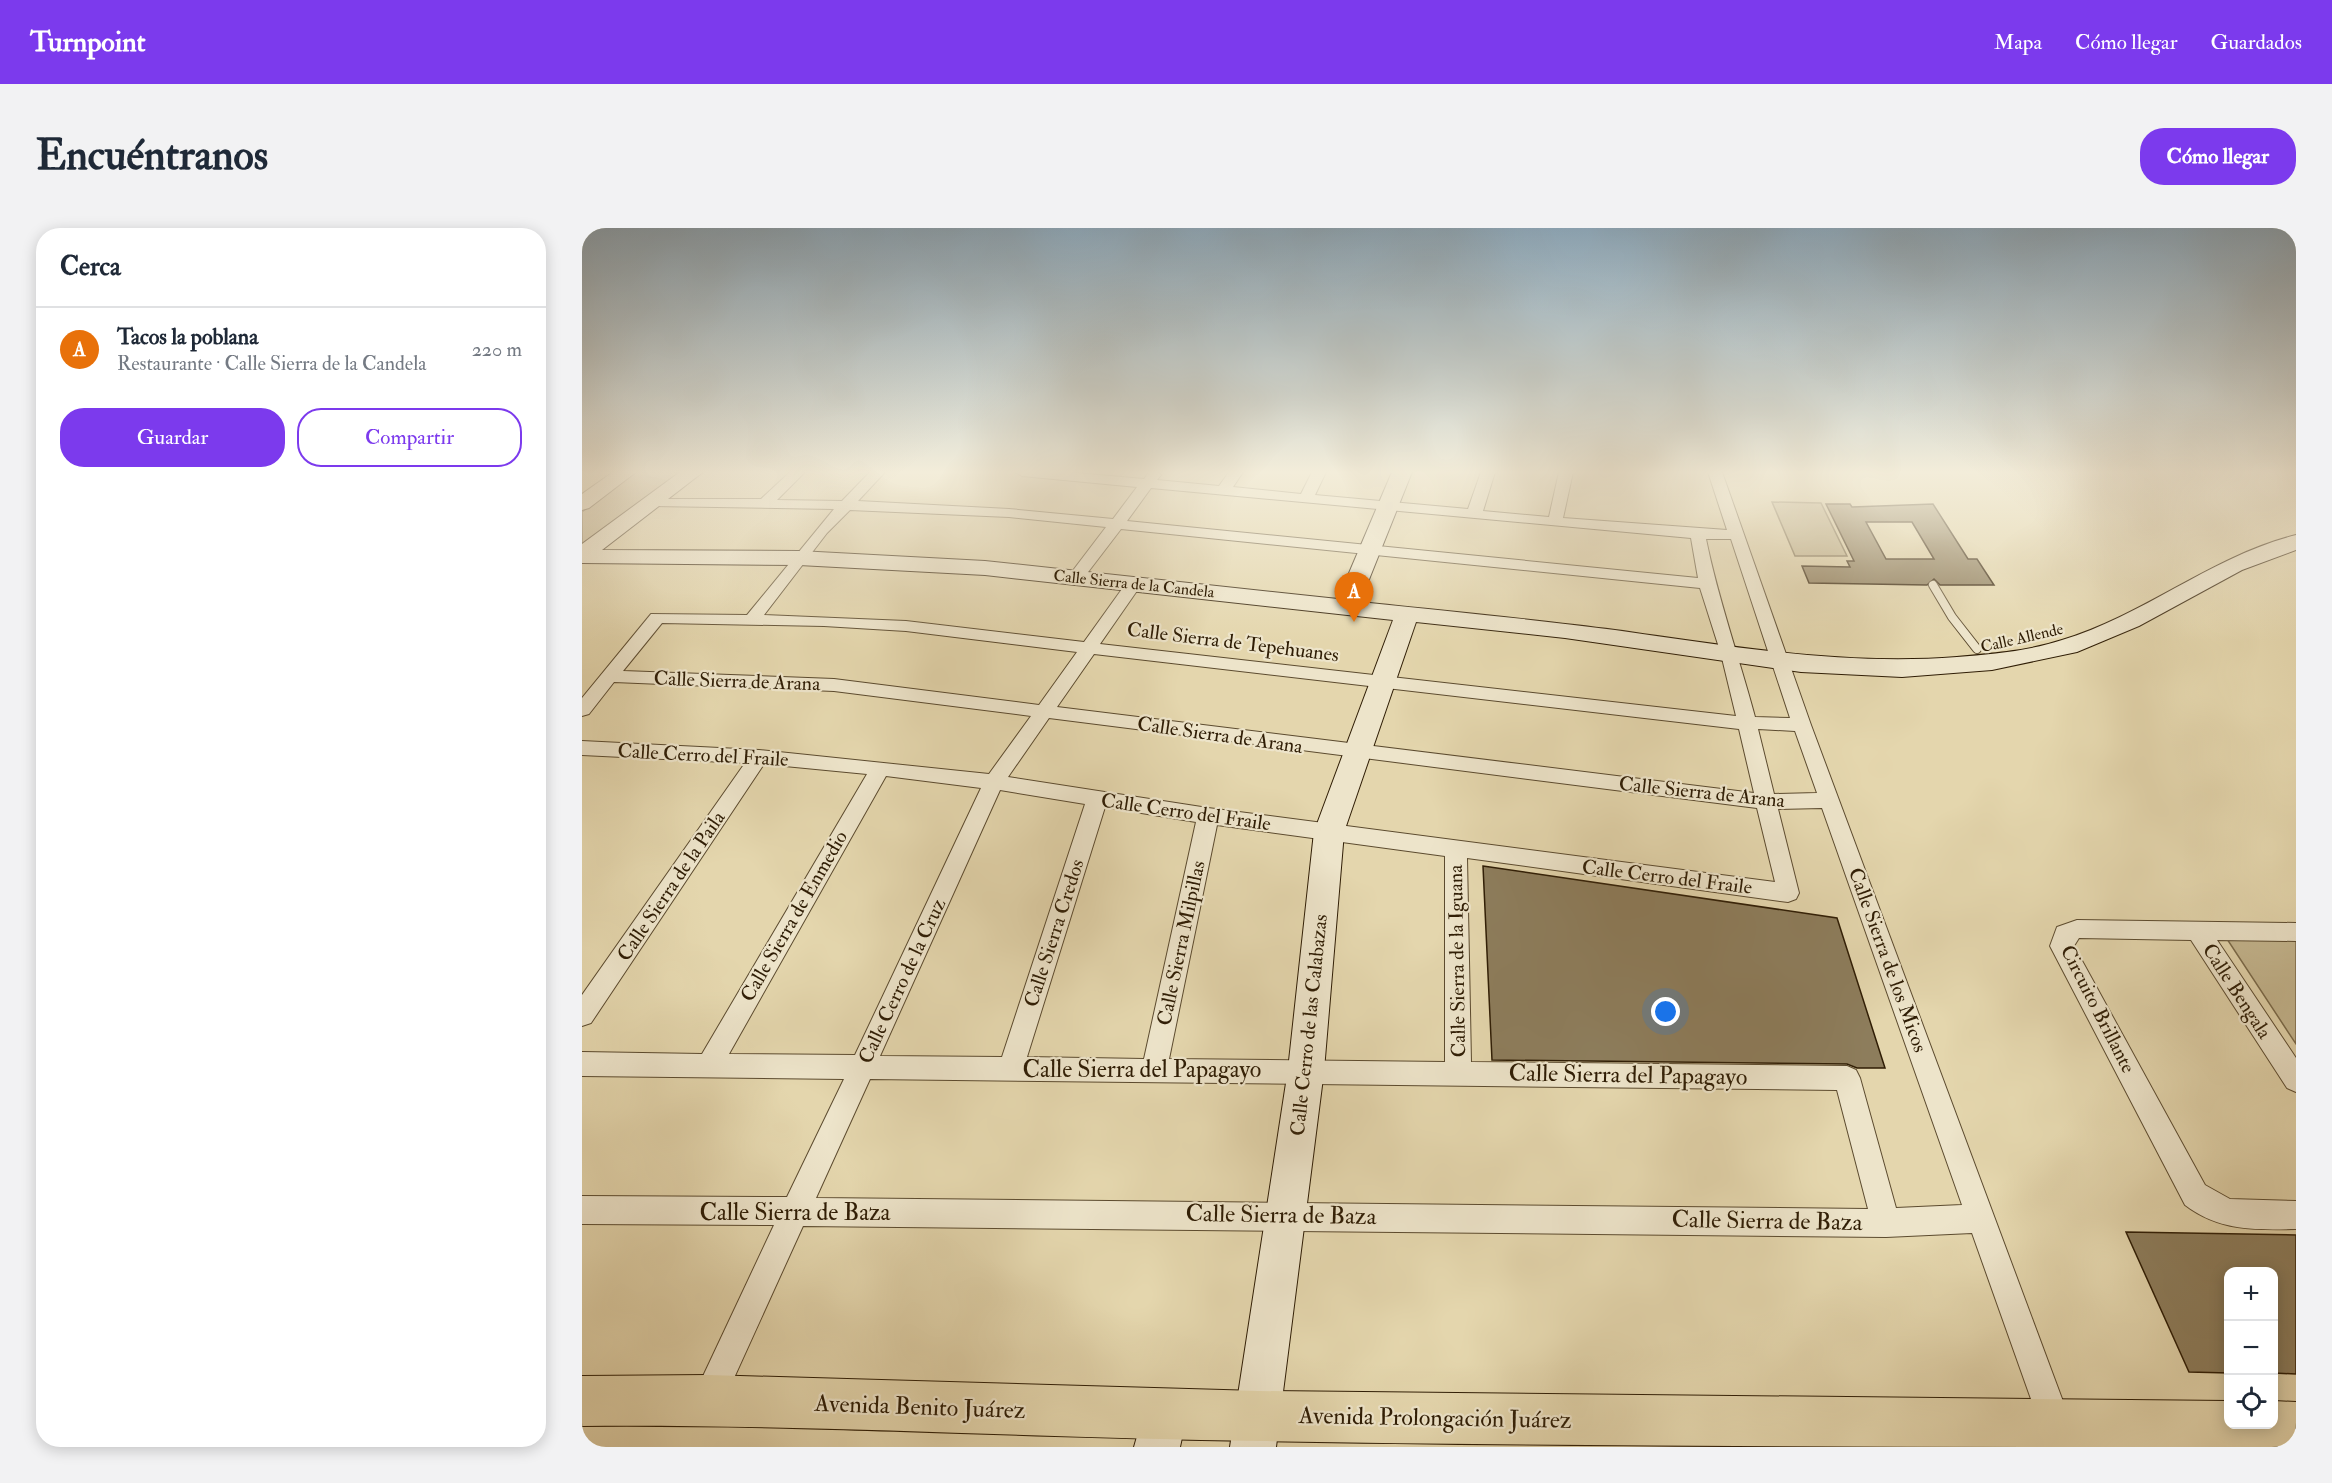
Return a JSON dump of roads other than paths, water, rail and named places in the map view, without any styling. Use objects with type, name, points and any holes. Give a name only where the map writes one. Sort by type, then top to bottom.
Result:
[{"type":"main road","name":"Avenida Benito Juárez","points":[[582,1401],[708,1400],[1160,1431],[1256,1432]]},
{"type":"main road","name":"Avenida Prolongación Juárez","points":[[1256,1432],[2060,1436],[2296,1427]]},
{"type":"street","points":[[582,555],[616,529]]},
{"type":"street","points":[[752,619],[825,529]]},
{"type":"street","points":[[1076,577],[1113,529]]},
{"type":"street","points":[[1173,529],[1707,584]]},
{"type":"street","points":[[1346,608],[1379,529]]},
{"type":"street","points":[[1637,529],[1738,535]]},
{"type":"street","name":"Calle Sierra de los Micos","points":[[1736,529],[1802,725],[2060,1436]]},
{"type":"street","name":"Calle Allende","points":[[1952,660],[1977,649],[2081,624],[2237,544],[2284,529]]},
{"type":"street","points":[[1698,534],[1707,584],[1728,649],[1765,802]]},
{"type":"street","name":"Calle Allende","points":[[1728,649],[1867,668],[1952,660],[2019,658],[2098,636],[2234,565],[2296,542]]},
{"type":"street","name":"Calle Sierra de la Candela","points":[[582,555],[799,558],[929,564],[1076,577],[1684,646],[1728,649]]},
{"type":"street","name":"Calle Cerro de la Cruz","points":[[708,1400],[994,782],[1133,585]]},
{"type":"street","name":"Calle Cerro de las Calabazas","points":[[1256,1432],[1306,1070],[1329,832],[1407,613]]},
{"type":"street","name":"Calle Sierra de Tepehuanes","points":[[608,676],[657,618],[752,619],[906,626],[1745,723],[1802,725]]},
{"type":"street","points":[[582,710],[608,676]]},
{"type":"street","name":"Calle Sierra de Arana","points":[[608,676],[834,686],[1356,753],[1765,802],[1830,800]]},
{"type":"street","name":"Calle Cerro del Fraile","points":[[582,748],[759,757],[880,768],[994,782],[1208,816],[1788,893],[1765,802]]},
{"type":"street","name":"Calle Sierra de la Paila","points":[[582,1015],[759,757]]},
{"type":"street","name":"Calle Sierra de Enmedio","points":[[709,1065],[880,768]]},
{"type":"street","name":"Calle Sierra Credos","points":[[1011,1068],[1097,798]]},
{"type":"street","name":"Calle Sierra Milpillas","points":[[1154,1069],[1208,816]]},
{"type":"street","name":"Calle Sierra de la Iguana","points":[[1456,850],[1458,1072]]},
{"type":"street","name":"Circuito Brillante","points":[[2296,932],[2077,929],[2065,934],[2062,939],[2062,946],[2195,1195],[2218,1212],[2234,1215],[2296,1215]]},
{"type":"street","name":"Calle Bengala","points":[[2198,931],[2296,1080]]},
{"type":"street","name":"Calle Sierra del Papagayo","points":[[582,1064],[1306,1070],[1847,1078],[1886,1222]]},
{"type":"street","name":"Calle Sierra de Baza","points":[[582,1210],[1886,1222],[1981,1218]]},
{"type":"lane","points":[[1933,585],[1952,617],[1977,649]]},
{"type":"place","name":"Tacos la poblana","points":[[1354,622]]}]
